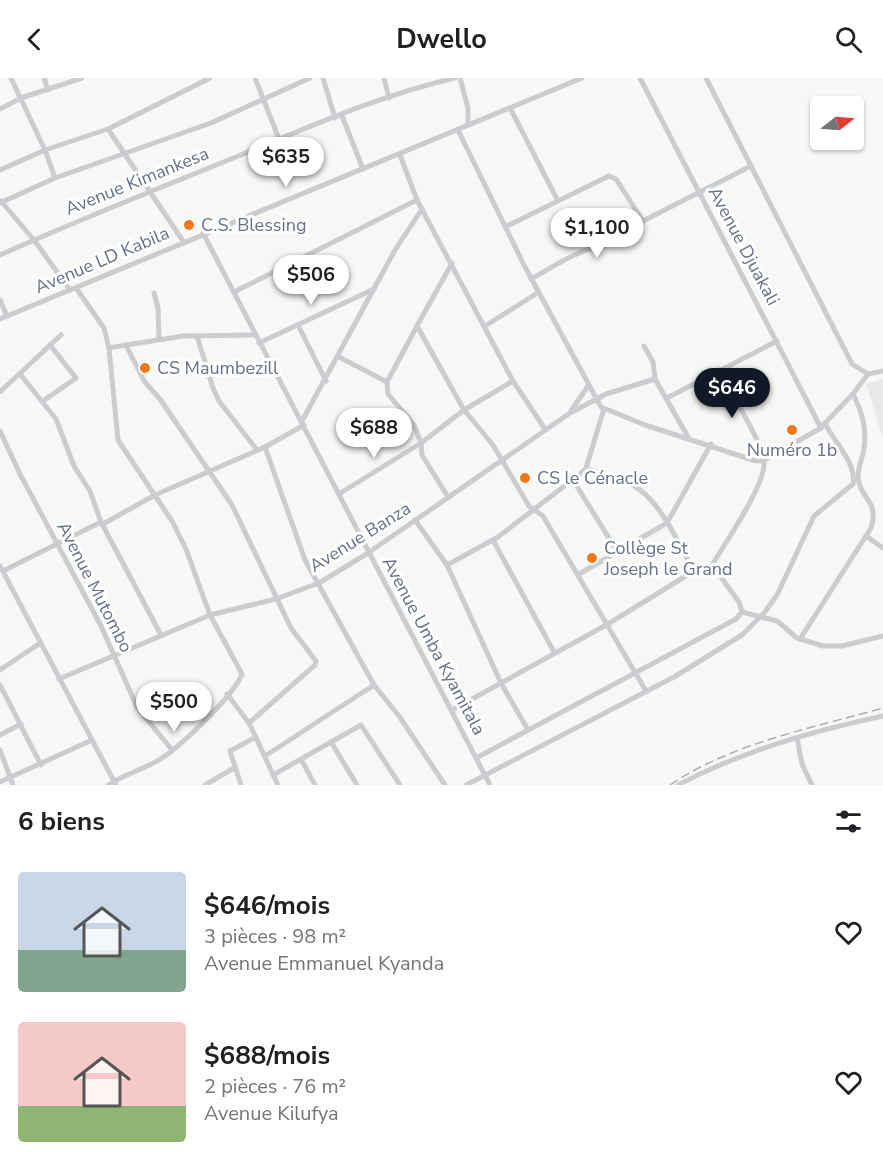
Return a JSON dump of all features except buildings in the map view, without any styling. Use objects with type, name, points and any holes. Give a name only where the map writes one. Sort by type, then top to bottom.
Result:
[{"type":"street","points":[[11,78],[45,150],[55,178]]},
{"type":"street","points":[[44,78],[48,90]]},
{"type":"street","points":[[0,109],[21,98],[82,78]]},
{"type":"street","points":[[0,170],[45,150],[108,129],[201,80],[210,78]]},
{"type":"street","points":[[255,78],[279,139]]},
{"type":"street","points":[[108,785],[158,761],[172,750],[227,694],[242,674],[210,615],[186,549],[115,432],[109,348],[104,328],[1,202],[55,178],[212,123],[310,78]]},
{"type":"street","points":[[322,78],[335,118]]},
{"type":"street","points":[[384,78],[389,98]]},
{"type":"street","name":"Avenue Kimankesa","points":[[0,255],[151,190],[279,139],[420,86],[455,78]]},
{"type":"street","points":[[460,78],[468,108],[468,125]]},
{"type":"street","name":"Avenue LD Kabila","points":[[0,319],[202,233],[400,155],[582,78]]},
{"type":"street","name":"Avenue Djuakali","points":[[640,78],[821,428]]},
{"type":"street","points":[[706,78],[852,364],[868,374]]},
{"type":"street","points":[[510,108],[557,199]]},
{"type":"street","points":[[342,116],[363,169]]},
{"type":"street","points":[[108,129],[151,190],[183,242]]},
{"type":"street","points":[[458,130],[531,279],[588,386],[604,409],[756,461],[764,460],[821,428],[853,394],[868,374],[883,371]]},
{"type":"street","points":[[400,155],[417,200],[513,381],[544,429]]},
{"type":"street","points":[[531,279],[587,250],[625,240],[637,231],[643,221],[751,166]]},
{"type":"street","points":[[505,227],[557,199],[612,176],[643,221]]},
{"type":"street","points":[[234,292],[417,200]]},
{"type":"street","points":[[115,783],[2,573],[56,542],[102,523],[155,495],[266,447],[303,423],[374,289],[422,209]]},
{"type":"street","name":"Avenue Umba Kyamitala","points":[[202,233],[490,785]]},
{"type":"street","points":[[448,497],[422,454],[421,443],[414,425],[388,394],[387,382],[452,263]]},
{"type":"street","points":[[259,343],[374,289]]},
{"type":"street","points":[[485,326],[539,292]]},
{"type":"street","points":[[154,293],[158,308],[159,339]]},
{"type":"street","points":[[0,300],[7,316]]},
{"type":"street","points":[[298,325],[326,381]]},
{"type":"street","points":[[417,326],[464,410],[493,445],[529,506],[543,516],[646,691]]},
{"type":"street","points":[[0,392],[61,334]]},
{"type":"street","points":[[109,348],[159,339],[256,335]]},
{"type":"street","points":[[197,336],[216,395],[257,450]]},
{"type":"street","points":[[667,398],[777,341]]},
{"type":"street","points":[[43,401],[76,378],[50,345]]},
{"type":"street","points":[[126,345],[144,381],[212,472],[232,506],[291,627],[316,663],[249,723]]},
{"type":"street","points":[[644,346],[653,362],[655,379],[688,437]]},
{"type":"street","points":[[339,357],[387,382]]},
{"type":"street","points":[[452,710],[608,624],[694,571],[712,565],[758,485],[764,460],[720,370]]},
{"type":"street","points":[[20,374],[56,419],[74,466],[93,498],[102,523],[161,635]]},
{"type":"street","name":"Avenue Banza","points":[[60,679],[210,615],[276,599],[319,583],[368,554],[570,413],[617,390],[655,379]]},
{"type":"street","points":[[339,494],[421,443],[464,410],[513,381]]},
{"type":"street","points":[[570,413],[588,386]]},
{"type":"street","points":[[466,785],[646,691],[741,634],[759,617],[777,595],[814,516],[847,490],[856,477],[864,448],[864,421],[853,394]]},
{"type":"street","points":[[447,565],[493,540],[586,468],[604,409]]},
{"type":"street","points":[[800,639],[866,537],[871,528],[874,511],[825,423]]},
{"type":"street","name":"Avenue Mutombo","points":[[0,431],[101,626],[137,706],[172,750]]},
{"type":"street","points":[[579,574],[667,523],[711,444]]},
{"type":"street","points":[[266,447],[303,555],[374,686],[399,716],[445,785]]},
{"type":"street","points":[[586,468],[636,488],[667,523],[694,571]]},
{"type":"street","points":[[573,480],[617,551]]},
{"type":"street","points":[[416,520],[447,565],[501,683],[528,730]]},
{"type":"street","points":[[866,537],[883,548]]},
{"type":"street","points":[[493,540],[554,652]]},
{"type":"street","points":[[712,565],[739,603],[742,612]]},
{"type":"street","points":[[742,612],[782,624],[800,639],[831,647],[883,636]]},
{"type":"street","points":[[476,758],[736,620],[742,612]]},
{"type":"street","points":[[0,669],[39,644]]},
{"type":"street","points":[[0,685],[40,765]]},
{"type":"street","points":[[265,756],[374,686]]},
{"type":"street","points":[[227,694],[249,723],[278,785]]},
{"type":"street","points":[[678,785],[727,761],[797,738],[883,716]]},
{"type":"street","points":[[0,735],[21,724]]},
{"type":"street","points":[[273,775],[359,725],[363,726],[400,785]]},
{"type":"street","points":[[241,785],[230,751],[256,737]]},
{"type":"street","points":[[797,738],[804,771],[812,785]]},
{"type":"street","points":[[0,782],[92,740]]},
{"type":"street","points":[[331,742],[357,785]]},
{"type":"street","points":[[0,750],[13,785]]},
{"type":"street","points":[[301,759],[315,785]]},
{"type":"street","points":[[205,785],[234,768]]},
{"type":"shaded area","points":[[883,379],[883,438],[866,384]]},
{"type":"railway","points":[[670,785],[694,770],[746,747],[883,708]]},
{"type":"place","name":"C.S. Blessing","points":[[189,225]]},
{"type":"place","name":"CS Maumbezill","points":[[145,368]]},
{"type":"place","name":"Numéro 1b","points":[[792,430]]},
{"type":"place","name":"CS le Cénacle","points":[[525,478]]},
{"type":"place","name":"Collège St Joseph le Grand","points":[[592,558]]}]
